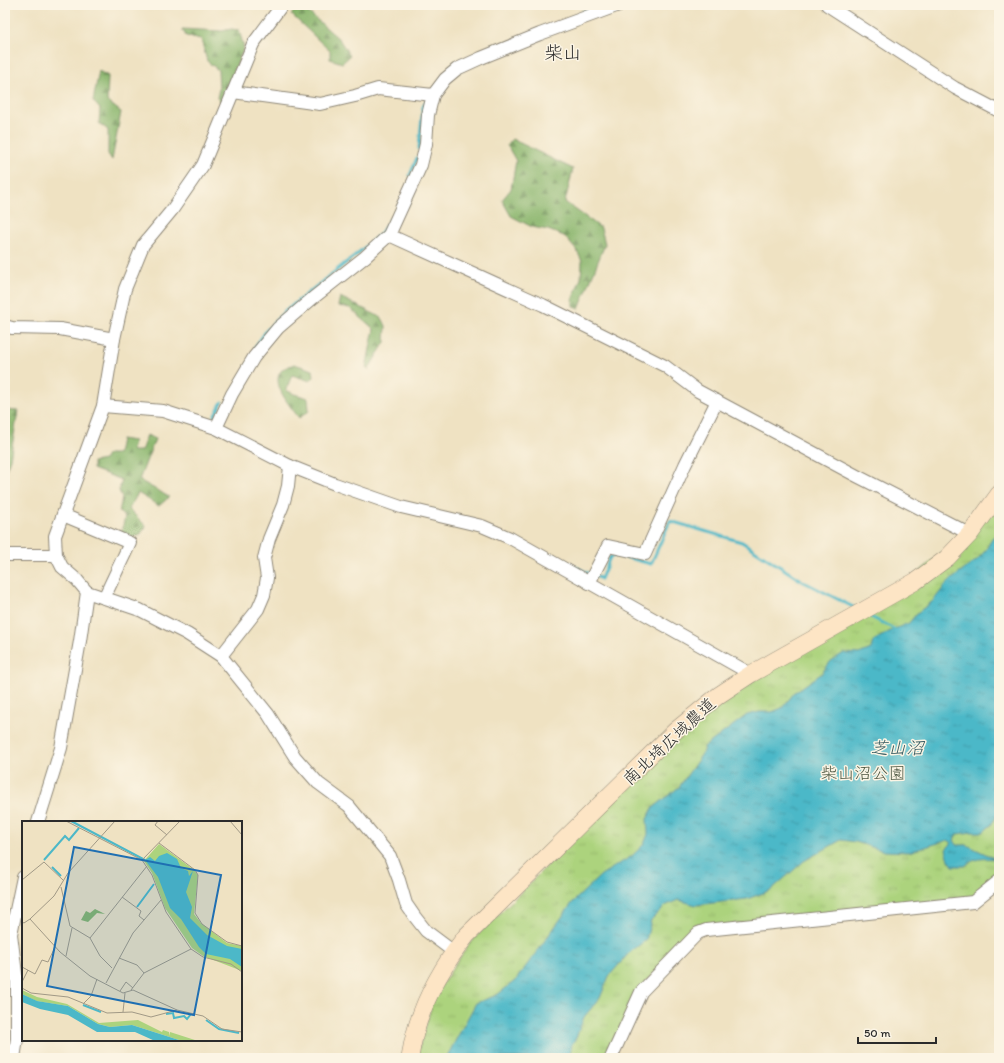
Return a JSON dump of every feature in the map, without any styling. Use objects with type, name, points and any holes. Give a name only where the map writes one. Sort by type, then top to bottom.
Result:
[{"type":"street","points":[[282,5],[253,44],[203,165],[172,210],[143,245],[126,289],[114,339],[103,406],[55,536],[56,554],[62,567],[77,580],[87,592],[140,610],[186,634],[221,656],[268,714],[295,757],[318,783],[348,806],[390,856],[406,904],[426,931],[454,952]]},
{"type":"street","points":[[216,428],[232,394],[254,357],[278,328],[365,257],[389,235],[421,165],[426,144],[428,115],[433,95],[444,79],[456,69],[540,34],[619,5]]},
{"type":"street","points":[[827,5],[955,88],[999,111]]},
{"type":"street","points":[[233,92],[320,104],[378,89],[433,95]]},
{"type":"street","points":[[389,235],[543,305],[665,366],[698,391],[864,480],[970,534]]},
{"type":"street","points":[[5,326],[18,328],[60,329],[114,339]]},
{"type":"street","points":[[589,583],[608,546],[645,554],[685,465],[717,401]]},
{"type":"street","points":[[103,406],[163,411],[216,428],[290,466],[401,507],[482,526],[510,538],[751,674]]},
{"type":"street","points":[[221,656],[258,609],[264,595],[267,578],[264,558],[269,539],[283,505],[288,486],[290,466]]},
{"type":"street","name":"南北埼広域農道","points":[[410,1058],[419,1020],[433,985],[466,936],[675,731],[719,695],[751,674],[916,581],[947,558],[970,534],[999,494]]},
{"type":"street","points":[[63,515],[130,543],[104,598]]},
{"type":"street","points":[[5,555],[56,554]]},
{"type":"street","points":[[38,821],[61,748],[87,592]]},
{"type":"street","points":[[14,1058],[17,1039],[16,982],[8,931],[22,881]]},
{"type":"street","points":[[611,1058],[641,992],[698,933],[706,930],[973,902],[999,881]]},
{"type":"green space","points":[[300,5],[339,39],[350,56],[342,63],[330,59],[330,51],[291,14]]},
{"type":"green space","points":[[182,29],[222,31],[231,29],[239,30],[244,48],[221,102],[217,98],[219,89],[218,70],[207,61],[201,39],[186,36]]},
{"type":"green space","points":[[99,71],[108,76],[107,101],[121,112],[112,160],[108,154],[108,130],[99,123],[100,109],[93,101]]},
{"type":"green space","points":[[512,139],[573,169],[565,202],[601,228],[605,244],[579,309],[573,306],[573,298],[581,278],[582,261],[577,251],[564,236],[548,230],[532,227],[511,216],[502,200],[511,189],[516,161],[507,145]]},
{"type":"green space","points":[[340,297],[382,318],[386,326],[385,342],[368,370],[366,368],[374,329],[350,308],[338,306]]},
{"type":"green space","points":[[294,364],[313,370],[314,377],[310,381],[292,375],[286,390],[308,398],[309,411],[299,418],[283,395],[278,381],[282,370]]},
{"type":"green space","points":[[5,410],[18,411],[10,459],[5,472]]},
{"type":"green space","points":[[147,435],[155,439],[139,480],[169,497],[159,506],[138,493],[129,509],[146,526],[140,535],[132,538],[121,534],[125,517],[119,512],[122,498],[119,490],[122,480],[93,469],[93,462],[104,460],[108,454],[118,454],[121,439],[134,441],[132,451],[141,451]]},
{"type":"green space","name":"芝山沼","points":[[999,505],[999,876],[972,898],[697,928],[642,986],[607,1058],[416,1058],[435,995],[469,944],[594,819],[721,699],[870,613]]},
{"type":"water","name":"芝山沼","points":[[999,530],[999,812],[991,825],[983,832],[957,834],[954,840],[957,845],[967,845],[996,859],[979,859],[968,863],[965,866],[953,866],[949,860],[946,849],[952,843],[948,840],[909,852],[884,851],[856,842],[841,840],[804,861],[771,890],[747,899],[696,905],[678,900],[665,906],[651,920],[646,940],[629,953],[609,976],[600,998],[584,1017],[576,1038],[572,1044],[569,1058],[446,1058],[476,1003],[497,995],[516,980],[573,902],[601,875],[632,856],[644,844],[648,834],[647,819],[653,808],[679,787],[702,754],[704,747],[747,715],[759,712],[772,712],[782,708],[795,692],[821,674],[831,661],[844,653],[859,654],[871,649],[873,641],[894,629],[909,623],[917,613],[933,601],[948,582],[977,560],[986,550],[992,538],[998,533]]},
{"type":"waterway","points":[[583,12],[601,5]]},
{"type":"waterway","points":[[419,149],[423,107],[426,101]]},
{"type":"waterway","points":[[410,175],[417,158]]},
{"type":"waterway","points":[[255,347],[266,331],[283,313],[363,249],[380,234],[390,220]]},
{"type":"waterway","points":[[218,420],[214,417],[222,402]]},
{"type":"waterway","points":[[596,576],[601,579],[610,557],[618,555],[651,564],[670,521],[742,542],[802,581],[855,608]]},
{"type":"waterway","points":[[565,562],[590,574]]},
{"type":"waterway","points":[[867,615],[894,629]]},
{"type":"waterway","points":[[5,1044],[7,1046],[6,1058]]},
{"type":"district","name":"柴山","points":[[563,52]]},
{"type":"park label","name":"柴山沼公園","points":[[863,773]]}]
